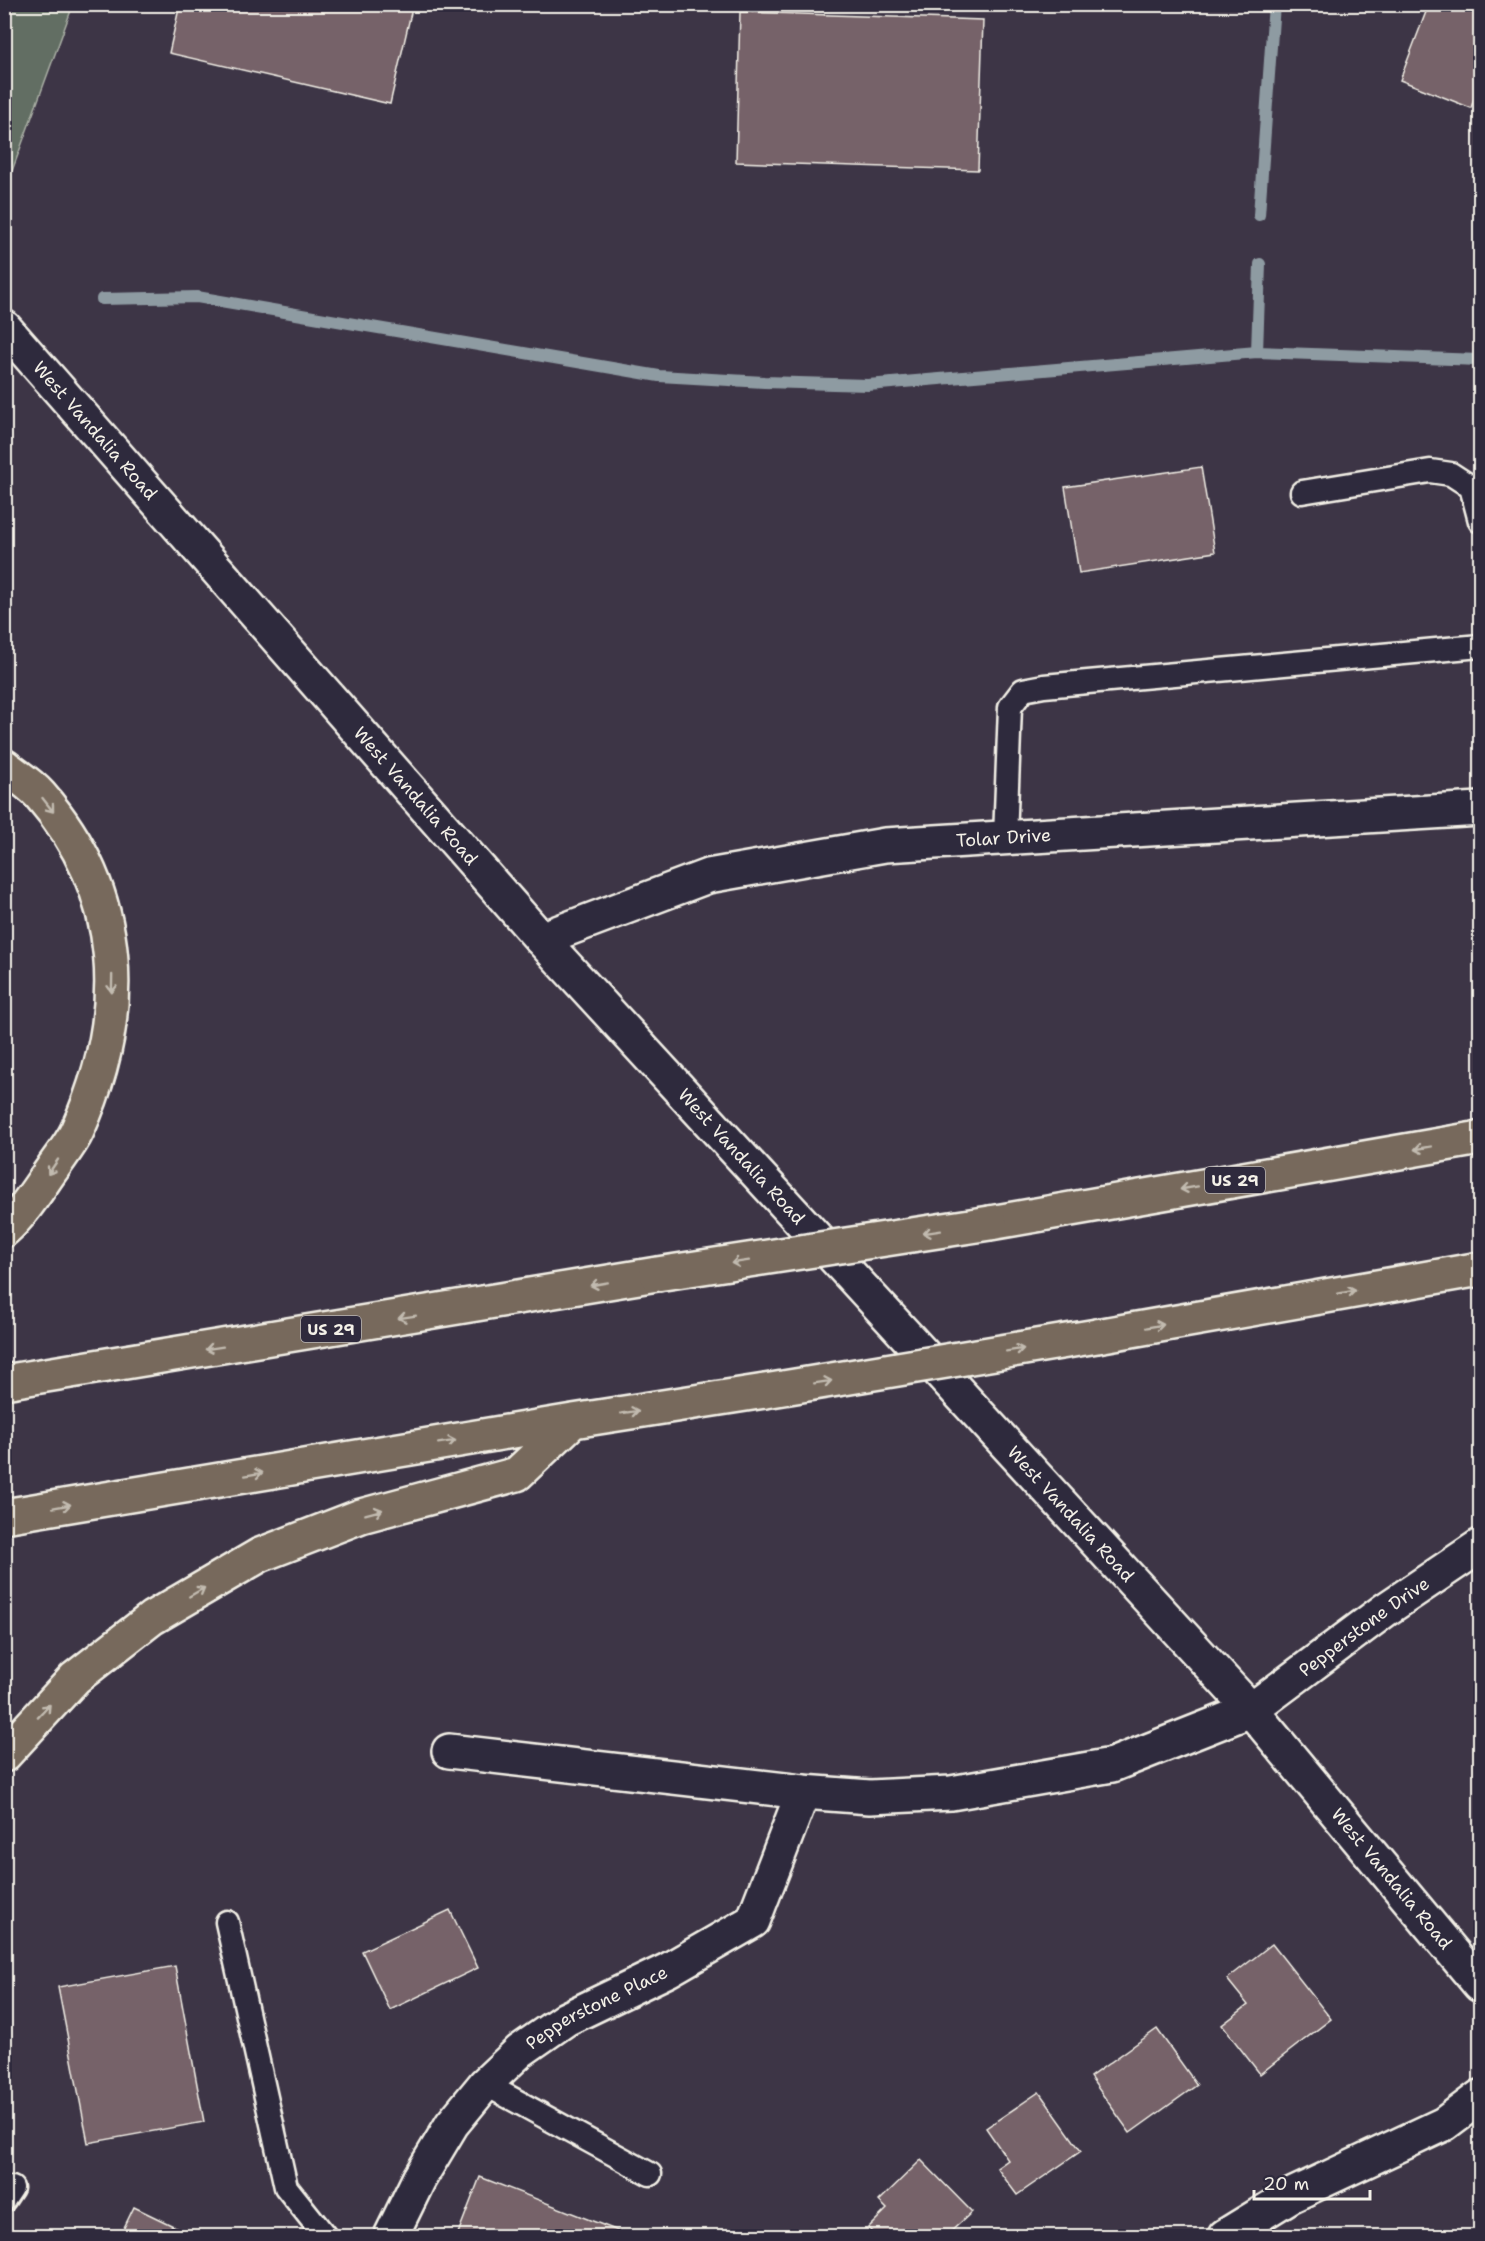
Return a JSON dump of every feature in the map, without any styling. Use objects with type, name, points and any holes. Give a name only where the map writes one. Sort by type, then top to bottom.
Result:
[{"type":"highway","points":[[4,766],[38,793],[77,845],[95,882],[107,927],[113,977],[111,1021],[100,1070],[76,1133],[17,1218],[4,1230]]},
{"type":"highway","name":"US 29","points":[[4,1382],[657,1274],[990,1222],[1480,1138]]},
{"type":"highway","points":[[4,1516],[573,1420],[1097,1336],[1480,1269]]},
{"type":"highway","points":[[4,1755],[75,1678],[152,1618],[260,1555],[361,1516],[517,1474],[573,1420]]},
{"type":"street","name":"West Vandalia Road","points":[[4,327],[541,939],[1251,1710],[1480,1985]]},
{"type":"street","name":"Tolar Drive","points":[[541,939],[708,876],[885,845],[1480,809]]},
{"type":"street","name":"Pepperstone Drive","points":[[448,1751],[803,1792],[870,1797],[951,1793],[1112,1765],[1251,1710],[1385,1610],[1480,1546]]},
{"type":"street","name":"Pepperstone Place","points":[[391,2236],[419,2179],[452,2124],[485,2084],[520,2051],[566,2019],[668,1970],[753,1921],[803,1792]]},
{"type":"street","points":[[1225,2236],[1290,2196],[1444,2124],[1480,2097]]},
{"type":"lane","points":[[1302,492],[1430,471],[1451,474],[1471,487],[1480,521]]},
{"type":"lane","points":[[1005,838],[1010,707],[1023,690],[1044,686],[1480,646]]},
{"type":"lane","points":[[227,1922],[286,2187],[325,2236]]},
{"type":"lane","points":[[485,2084],[650,2174]]},
{"type":"green space","points":[[4,5],[73,5],[5,190]]},
{"type":"building","points":[[180,4],[413,4],[390,104],[169,53]]},
{"type":"building","points":[[1429,4],[1480,4],[1480,82],[1471,108],[1400,80]]},
{"type":"building","points":[[740,12],[983,20],[978,170],[736,162]]},
{"type":"building","points":[[1201,467],[1215,552],[1079,573],[1065,487]]},
{"type":"building","points":[[450,1910],[478,1968],[390,2010],[362,1951]]},
{"type":"building","points":[[1272,1944],[1331,2019],[1260,2074],[1222,2025],[1248,2005],[1227,1979]]},
{"type":"building","points":[[175,1966],[204,2122],[88,2143],[58,1987]]},
{"type":"building","points":[[1157,2029],[1197,2085],[1130,2133],[1090,2077]]},
{"type":"building","points":[[1039,2092],[1081,2151],[1017,2195],[997,2168],[1008,2160],[986,2128]]},
{"type":"building","points":[[921,2160],[972,2212],[946,2236],[876,2236],[868,2228],[887,2209],[879,2201]]},
{"type":"building","points":[[480,2177],[631,2236],[457,2236]]},
{"type":"building","points":[[134,2207],[194,2236],[120,2236]]},
{"type":"waterway","points":[[1259,215],[1274,4]]},
{"type":"waterway","points":[[1257,352],[1260,264]]},
{"type":"waterway","points":[[102,299],[197,297],[659,376],[764,382],[868,385],[1257,352],[1480,360]]}]
